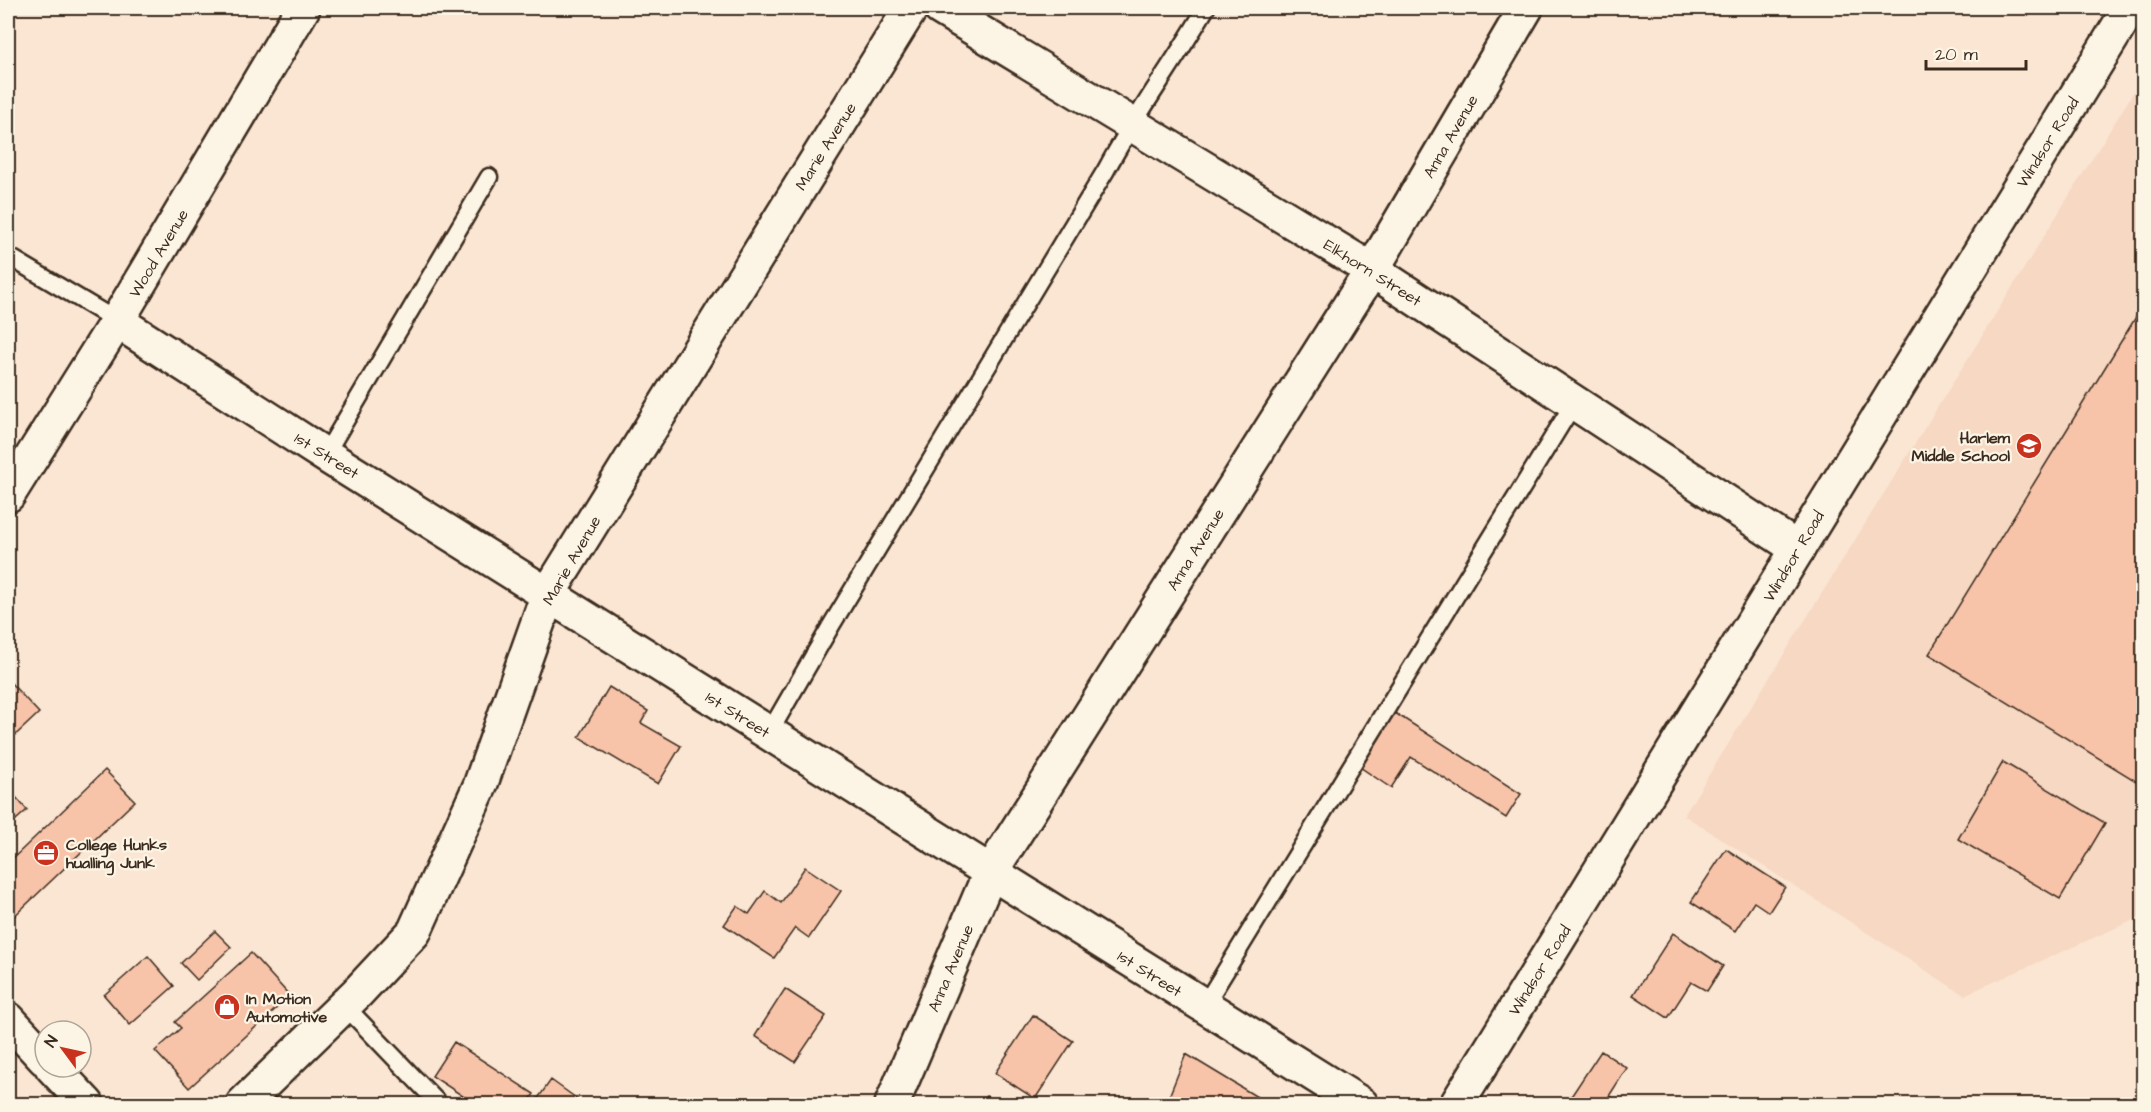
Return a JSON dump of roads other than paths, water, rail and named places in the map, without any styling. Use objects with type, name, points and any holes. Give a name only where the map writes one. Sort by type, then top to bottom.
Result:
[{"type":"street","name":"Wood Avenue","points":[[8,495],[117,321],[303,8]]},
{"type":"street","name":"Marie Avenue","points":[[243,1104],[344,1005],[414,932],[480,786],[548,594],[911,8]]},
{"type":"street","name":"Elkhorn Street","points":[[940,8],[1371,270],[1798,549]]},
{"type":"street","name":"Anna Avenue","points":[[892,1104],[990,873],[1371,270],[1526,8]]},
{"type":"street","name":"Windsor Road","points":[[1457,1104],[2130,8]]},
{"type":"street","name":"1st Street","points":[[117,321],[990,873],[1361,1104]]},
{"type":"street","points":[[8,1019],[33,1046]]},
{"type":"street","points":[[63,1079],[87,1104]]},
{"type":"lane","points":[[769,733],[832,624],[1106,170],[1131,124],[1206,8]]},
{"type":"lane","points":[[325,454],[489,177]]},
{"type":"lane","points":[[8,256],[117,321]]},
{"type":"lane","points":[[1204,1006],[1574,403]]},
{"type":"lane","points":[[344,1005],[439,1104]]},
{"type":"place","name":"Harlem Middle School","points":[[2029,446]]},
{"type":"place","name":"College Hunks hualling Junk","points":[[46,853]]},
{"type":"place","name":"In Motion Automotive","points":[[227,1007]]}]
